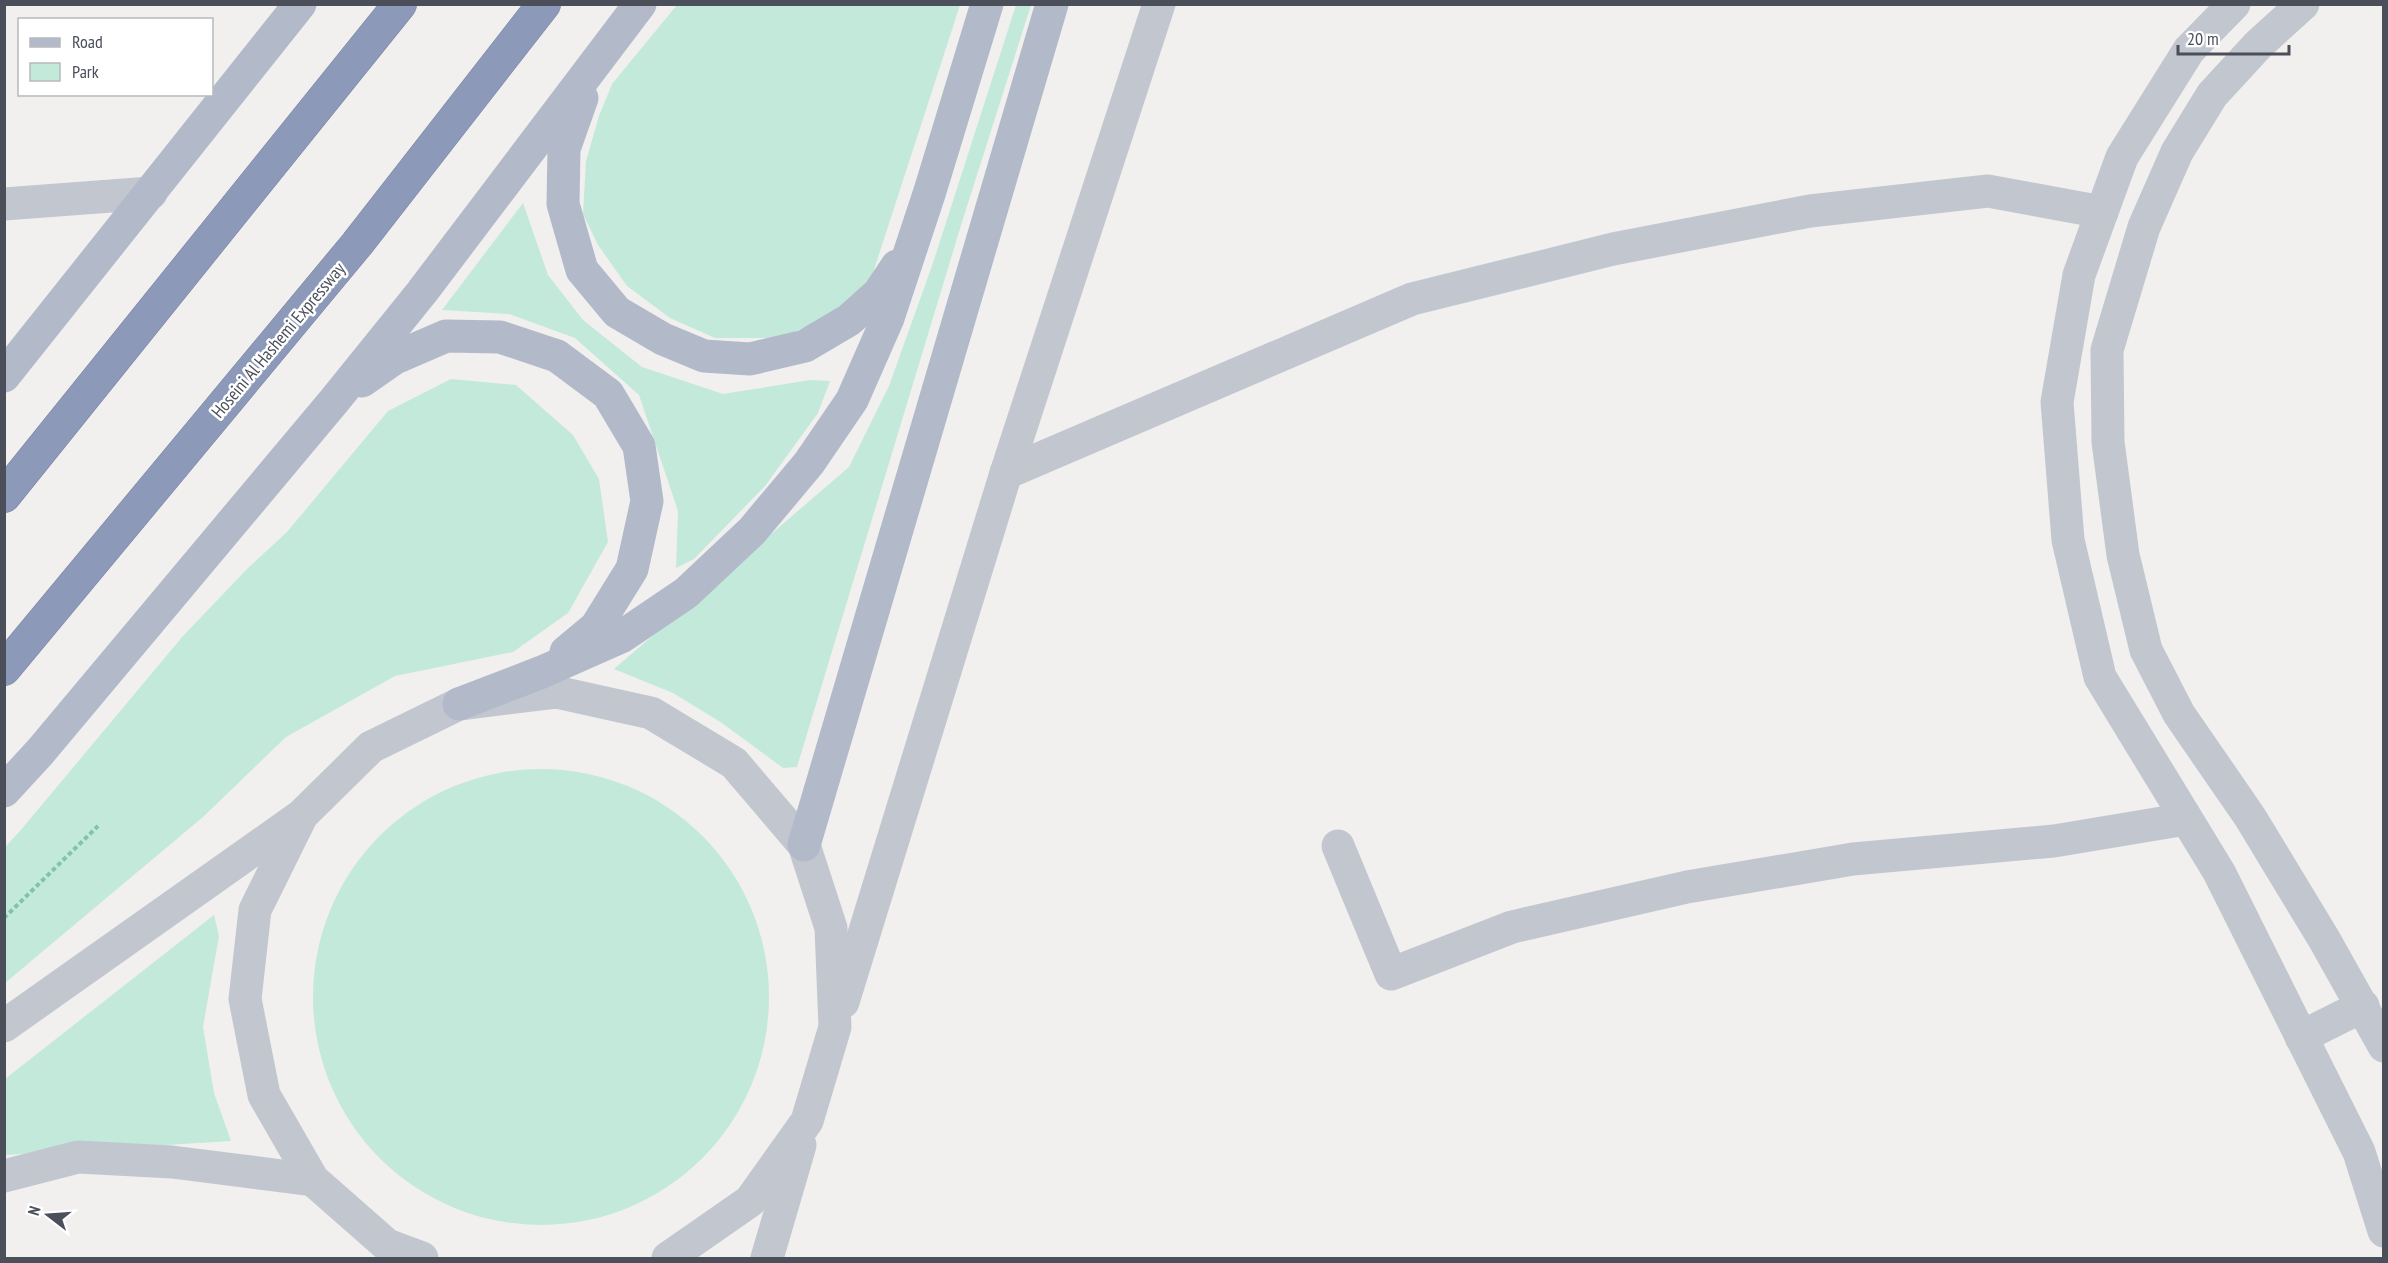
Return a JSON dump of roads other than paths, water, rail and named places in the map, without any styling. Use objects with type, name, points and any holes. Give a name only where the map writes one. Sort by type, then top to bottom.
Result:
[{"type":"highway","name":"Hoseini Al Hashemi Expressway","points":[[4,669],[357,244],[544,4]]},
{"type":"highway","points":[[4,496],[390,12]]},
{"type":"main road","points":[[4,376],[300,4]]},
{"type":"main road","points":[[4,791],[40,753],[334,401],[422,292],[640,4]]},
{"type":"main road","points":[[459,704],[542,672],[621,637],[686,593],[752,531],[809,464],[852,400],[888,318],[987,4]]},
{"type":"main road","points":[[804,845],[1052,4]]},
{"type":"main road","points":[[592,69],[564,149],[563,204],[582,270],[617,312],[663,339],[704,356],[750,359],[806,346],[849,320],[879,293],[904,255],[930,190]]},
{"type":"main road","points":[[334,401],[395,358],[446,336],[500,337],[557,356],[608,394],[639,446],[647,501],[632,569],[596,627],[542,672]]},
{"type":"street","points":[[768,1258],[835,1027],[1006,474],[1159,4]]},
{"type":"street","points":[[2234,4],[2189,50],[2122,157],[2079,275],[2057,402],[2068,540],[2100,677],[2219,872],[2359,1152],[2384,1231]]},
{"type":"street","points":[[2303,4],[2258,45],[2212,94],[2177,152],[2144,227],[2107,350],[2108,442],[2123,555],[2146,650],[2180,714],[2250,817],[2363,1006],[2384,1046]]},
{"type":"street","points":[[1006,474],[1412,299],[1613,249],[1810,211],[1988,191],[2102,212]]},
{"type":"street","points":[[4,204],[151,193]]},
{"type":"street","points":[[4,1026],[302,815],[371,747],[459,704],[556,693],[651,713],[734,763],[804,845],[831,928],[835,1027]]},
{"type":"street","points":[[302,815],[255,910],[245,999],[264,1095],[313,1180],[392,1252],[422,1258]]},
{"type":"street","points":[[1338,846],[1391,974],[1512,927],[1687,887],[1853,859],[2054,841],[2186,819]]},
{"type":"street","points":[[2301,1037],[2363,1006]]},
{"type":"street","points":[[668,1258],[750,1201],[807,1121]]},
{"type":"street","points":[[4,1176],[78,1157],[172,1162],[313,1180]]}]
